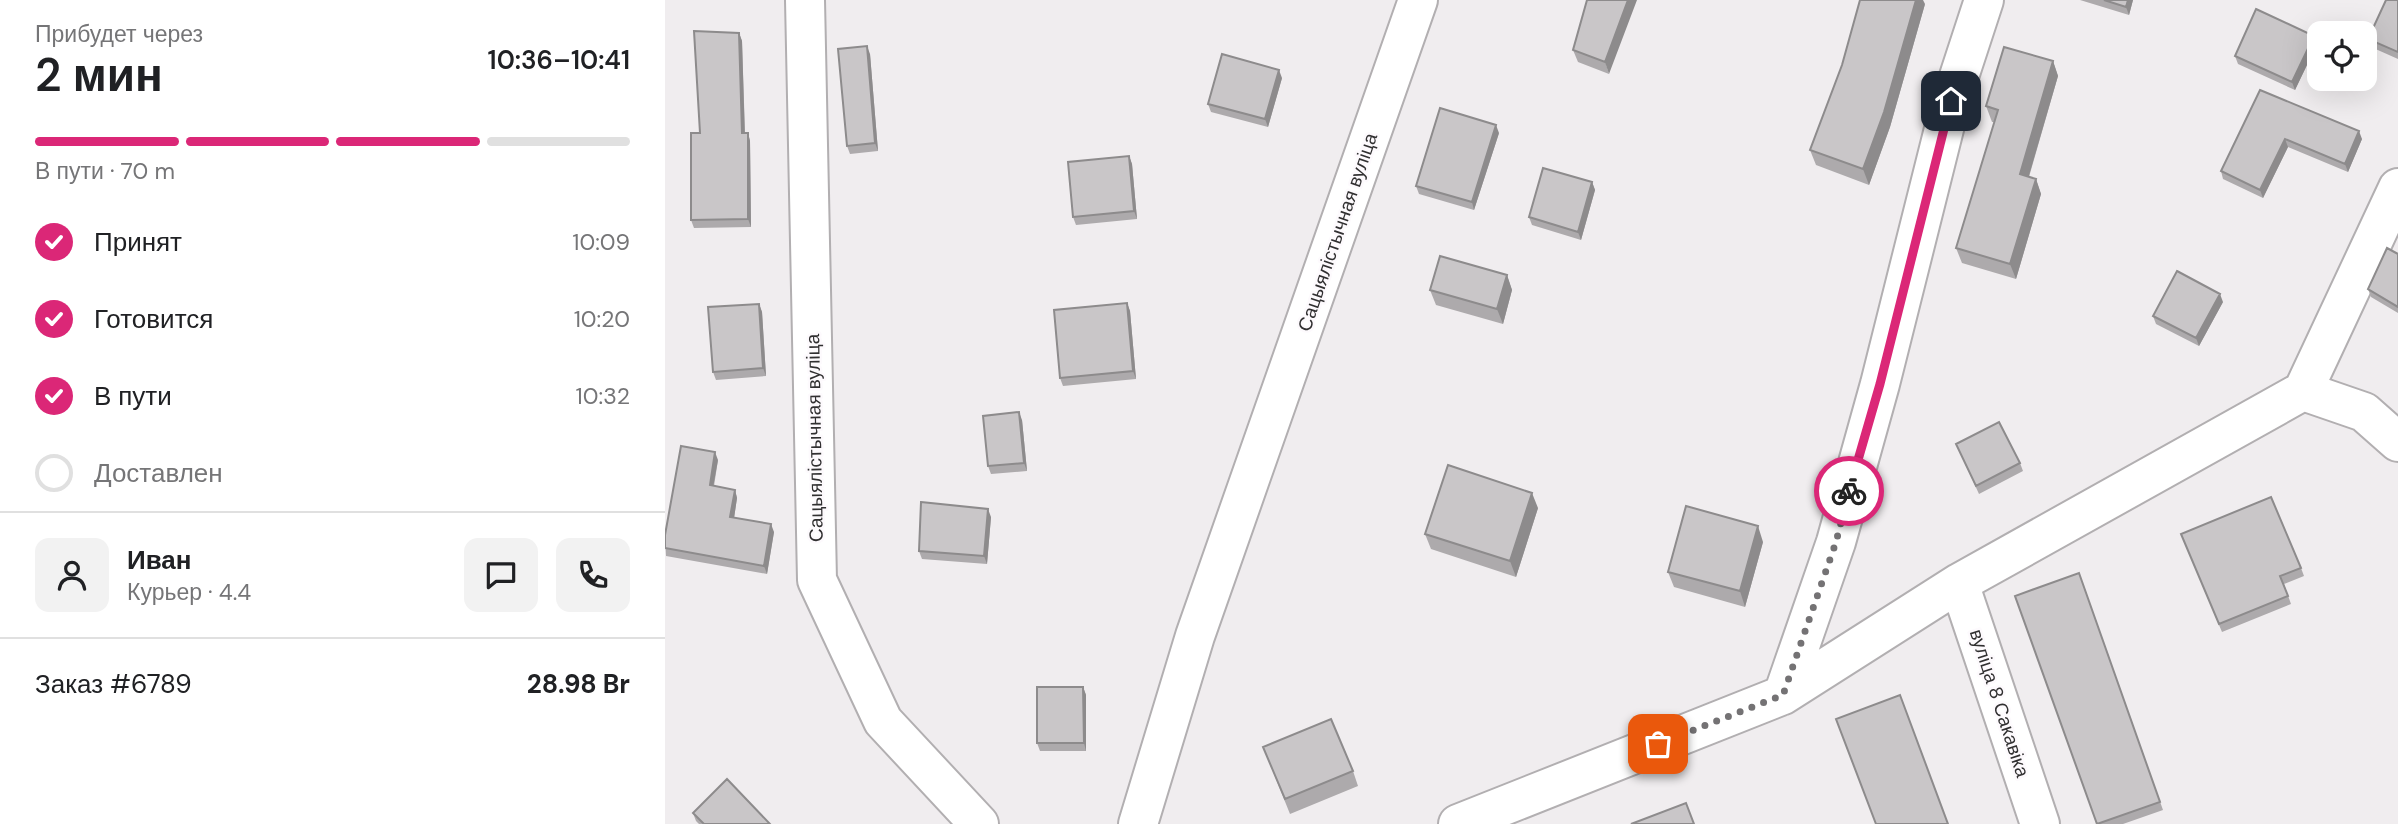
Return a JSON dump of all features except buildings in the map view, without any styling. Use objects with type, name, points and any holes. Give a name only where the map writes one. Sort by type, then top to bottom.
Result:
[{"type":"street","name":"Сацыялістычная вуліца","points":[[805,0],[817,580],[883,721],[979,824]]},
{"type":"street","name":"Сацыялістычная вуліца","points":[[1138,824],[1195,636],[1418,0]]},
{"type":"street","points":[[1783,695],[1836,542],[1880,384],[1951,101],[1985,0]]},
{"type":"street","points":[[1458,824],[1783,695],[1959,583],[2304,391],[2398,188]]},
{"type":"street","points":[[2304,391],[2364,412],[2398,442]]},
{"type":"street","name":"вуліца 8 Сакавіка","points":[[1959,583],[2040,824]]},
{"type":"way so far","points":[[1658,744],[1783,695],[1836,542],[1849,491]]},
{"type":"route","points":[[1849,491],[1880,384],[1951,101]]}]
